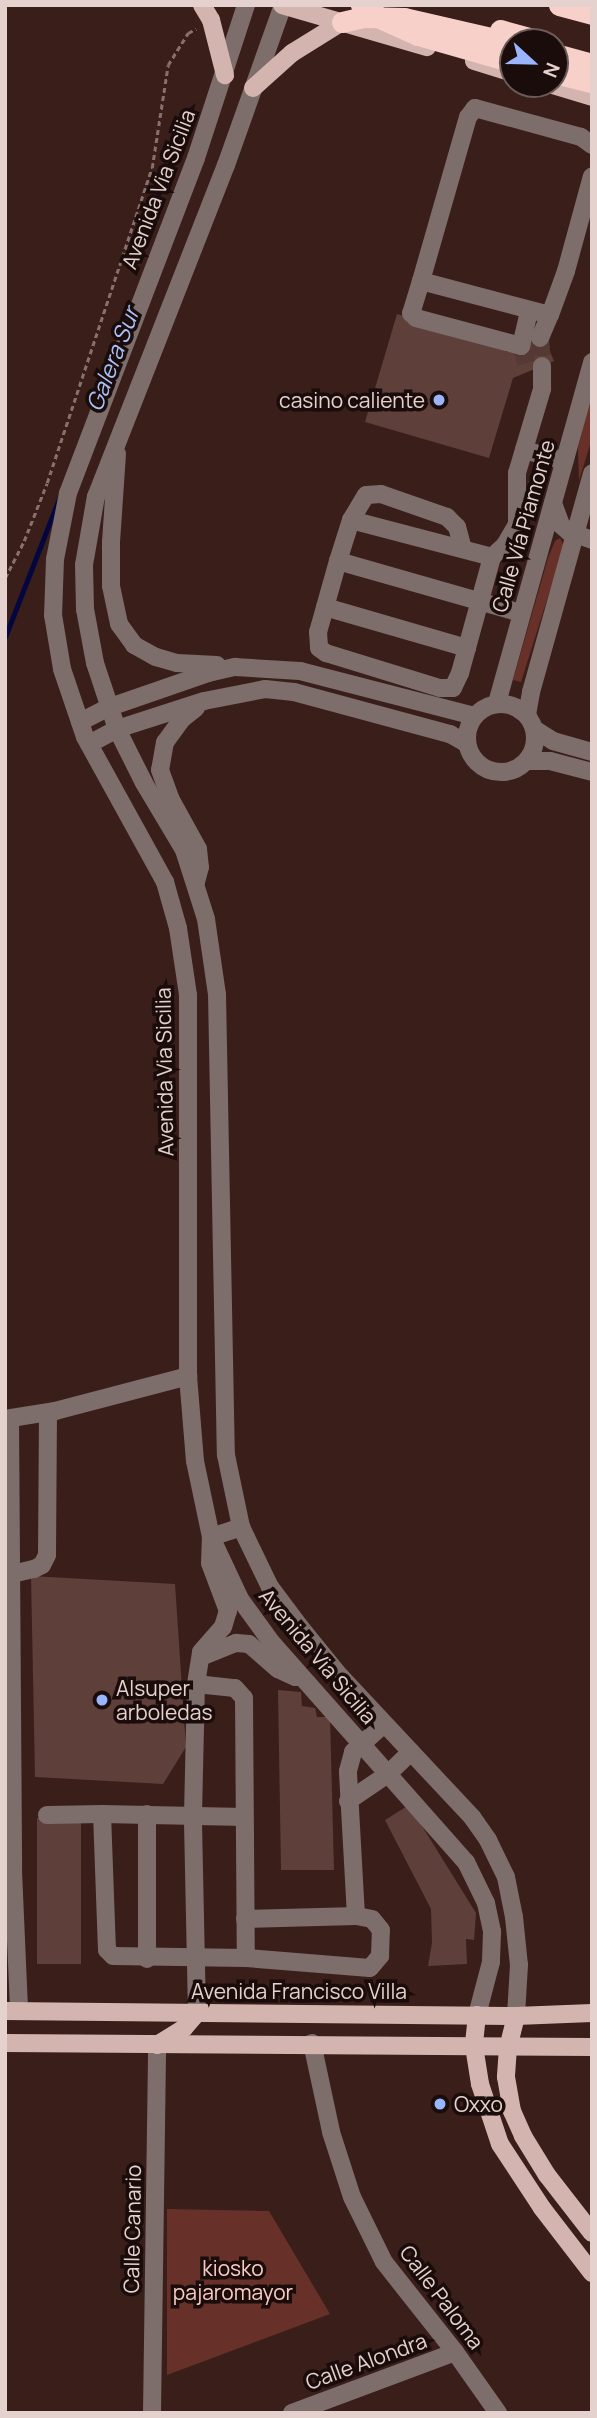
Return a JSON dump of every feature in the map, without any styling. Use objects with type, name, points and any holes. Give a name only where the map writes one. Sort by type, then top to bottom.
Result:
[{"type":"highway","points":[[361,5],[384,20],[418,35],[499,58]]},
{"type":"highway","points":[[410,5],[499,30]]},
{"type":"highway","points":[[559,5],[592,14]]},
{"type":"highway","points":[[342,22],[364,17],[404,18],[499,40]]},
{"type":"highway","points":[[569,49],[592,55]]},
{"type":"highway","points":[[569,58],[592,64]]},
{"type":"highway","points":[[569,76],[592,82]]},
{"type":"main road","points":[[283,5],[499,69]]},
{"type":"main road","points":[[206,13],[225,75]]},
{"type":"main road","points":[[253,88],[292,53],[342,22]]},
{"type":"main road","points":[[569,90],[592,97]]},
{"type":"main road","points":[[5,2024],[17,2017],[12,2011]]},
{"type":"main road","name":"Avenida Francisco Villa","points":[[12,2011],[516,2016],[592,2012]]},
{"type":"main road","points":[[157,2045],[184,2028],[197,2012]]},
{"type":"main road","points":[[477,2015],[474,2046],[480,2084],[500,2144],[542,2208],[592,2273]]},
{"type":"main road","points":[[516,2016],[508,2047],[507,2086],[512,2111],[523,2136],[592,2234]]},
{"type":"main road","points":[[5,2043],[592,2047]]},
{"type":"street","name":"Avenida Via Sicilia","points":[[246,5],[225,75],[68,493],[55,559],[53,615],[62,669],[80,722],[89,744],[166,882],[178,928],[188,995],[188,1376],[195,1461],[211,1537],[240,1599],[303,1680],[466,1862],[486,1903],[492,1932],[491,1962],[477,2015]]},
{"type":"street","name":"Avenida Via Sicilia","points":[[283,5],[96,496],[85,565],[85,609],[94,663],[117,729],[144,783],[184,850],[206,919],[217,994],[226,1455],[241,1527],[270,1587],[340,1676],[472,1817],[488,1840],[506,1877],[514,1917],[519,1965],[516,2016]]},
{"type":"street","points":[[529,311],[522,346],[413,317],[411,313],[468,117],[475,108],[581,137],[592,145]]},
{"type":"street","points":[[540,338],[583,241],[592,176]]},
{"type":"street","points":[[421,281],[550,315]]},
{"type":"street","name":"Calle Vía Piamonte","points":[[497,703],[592,362]]},
{"type":"street","points":[[463,549],[457,527],[447,517],[381,495],[366,495],[351,520],[338,561],[317,640],[319,648],[326,653],[440,688],[453,688],[481,602],[492,557],[505,545],[517,524],[515,489],[542,389],[535,368]]},
{"type":"street","points":[[117,442],[111,586],[119,624],[134,645],[156,657],[177,663],[235,667],[270,666],[300,671],[474,716]]},
{"type":"street","points":[[524,450],[565,461]]},
{"type":"street","points":[[527,761],[533,751],[531,722],[583,537],[592,473]]},
{"type":"street","points":[[553,503],[561,525],[583,537]]},
{"type":"street","points":[[351,520],[492,557]]},
{"type":"street","points":[[338,561],[521,613]]},
{"type":"street","points":[[325,607],[467,648]]},
{"type":"street","points":[[80,722],[110,707],[208,673],[235,667]]},
{"type":"street","points":[[89,744],[117,729],[204,701],[265,689],[294,692],[450,734],[467,744]]},
{"type":"street","points":[[195,886],[200,867],[198,849],[170,798],[160,770],[166,742],[182,719],[204,701]]},
{"type":"street","points":[[592,752],[553,741],[508,704],[497,703],[474,716],[469,725],[467,744],[473,758],[489,770],[509,771],[527,761],[550,761],[592,772]]},
{"type":"street","points":[[12,2011],[9,1605],[12,1574],[8,1419],[48,1413],[188,1376]]},
{"type":"street","points":[[12,1574],[42,1565],[47,1555],[48,1413]]},
{"type":"street","points":[[197,2012],[193,1815],[196,1684],[201,1657],[207,1643],[223,1627],[228,1611],[210,1563],[211,1537],[241,1527]]},
{"type":"street","points":[[201,1657],[236,1643],[249,1644],[278,1669],[303,1680]]},
{"type":"street","points":[[196,1684],[235,1688],[243,1694],[246,1958]]},
{"type":"street","points":[[356,1916],[348,1801],[349,1762],[362,1743],[384,1724]]},
{"type":"street","points":[[348,1801],[388,1774],[411,1752]]},
{"type":"street","points":[[102,1814],[107,1950],[113,1956],[147,1959],[246,1958],[370,1968],[380,1956],[381,1930],[372,1919],[356,1916],[245,1919]]},
{"type":"street","points":[[147,1814],[147,1959]]},
{"type":"street","points":[[47,1815],[244,1817]]},
{"type":"street","name":"Calle Paloma","points":[[312,2043],[331,2132],[352,2197],[384,2262],[455,2352],[498,2413]]},
{"type":"street","name":"Calle Canario","points":[[152,2413],[157,2045]]},
{"type":"street","name":"Calle Alondra","points":[[292,2413],[455,2352]]},
{"type":"path","points":[[5,578],[24,541],[47,483],[152,168],[168,65],[188,33],[206,13]]},
{"type":"green space","points":[[592,390],[592,438],[579,481],[578,448]]},
{"type":"green space","points":[[560,538],[564,546],[521,682],[513,680],[548,558],[555,541]]},
{"type":"green space","name":"kiosko pajaromayor","points":[[167,2209],[269,2211],[330,2314],[167,2375]]},
{"type":"building","name":"casino caliente","points":[[397,314],[503,345],[506,352],[544,337],[554,361],[513,378],[489,458],[365,422]]},
{"type":"building","points":[[31,1576],[175,1584],[186,1747],[163,1784],[35,1777]]},
{"type":"building","points":[[278,1690],[301,1692],[302,1706],[315,1708],[317,1717],[330,1717],[334,1870],[281,1870]]},
{"type":"building","points":[[409,1805],[476,1913],[474,1940],[466,1939],[467,1964],[428,1966],[432,1943],[431,1909],[385,1820]]},
{"type":"building","points":[[37,1818],[81,1818],[81,1964],[37,1964]]},
{"type":"waterway","name":"Galera Sur","points":[[5,637],[60,496]]},
{"type":"tunnel","points":[[540,338],[542,366]]},
{"type":"tunnel","points":[[521,346],[529,371]]},
{"type":"place","name":"casino caliente","points":[[439,400]]},
{"type":"place","name":"Alsuper arboledas","points":[[102,1700]]},
{"type":"place","name":"Oxxo","points":[[440,2104]]}]
